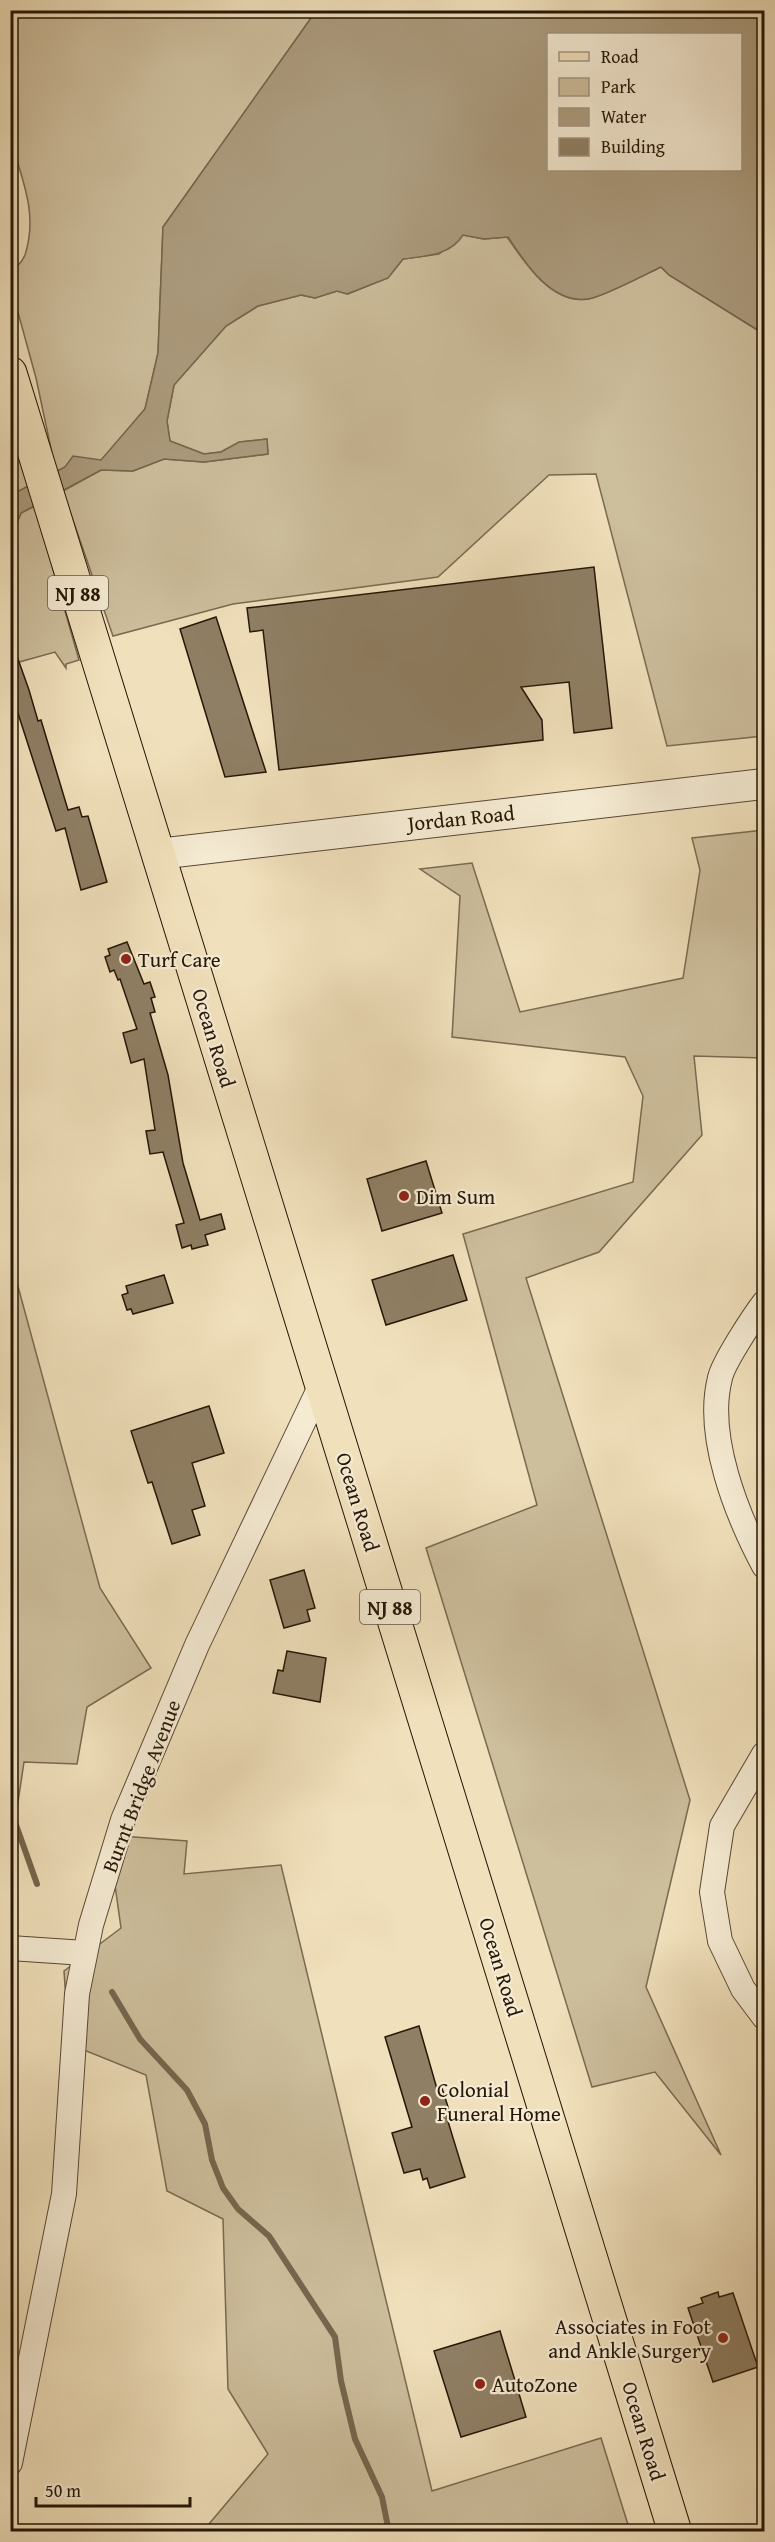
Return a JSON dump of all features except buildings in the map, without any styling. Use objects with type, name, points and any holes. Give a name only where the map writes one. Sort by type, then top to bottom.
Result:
[{"type":"main road","name":"Ocean Road","points":[[10,374],[675,2532]]},
{"type":"street","name":"Jordan Road","points":[[158,854],[765,784]]},
{"type":"street","points":[[765,1303],[720,1376],[716,1407],[722,1454],[740,1518],[765,1566]]},
{"type":"street","name":"Burnt Bridge Avenue","points":[[10,2463],[13,2435],[64,2194],[77,1994],[91,1925],[123,1820],[197,1645],[321,1385]]},
{"type":"street","points":[[765,1754],[722,1826],[712,1892],[720,1941],[744,1989],[765,2017]]},
{"type":"street","points":[[10,1948],[85,1953]]},
{"type":"green space","points":[[11,11],[316,11],[163,227],[158,353],[145,409],[101,461],[66,467],[56,472],[36,378],[11,287],[13,271],[25,255],[30,215],[25,190],[11,147]]},
{"type":"green space","points":[[463,235],[484,239],[507,237],[541,280],[563,296],[575,299],[588,299],[603,294],[661,267],[669,275],[764,334],[764,736],[667,746],[596,474],[549,475],[438,577],[233,604],[113,636],[63,491],[101,470],[133,471],[164,459],[204,462],[268,454],[267,439],[240,442],[221,452],[204,454],[170,441],[167,421],[174,385],[226,326],[258,306],[301,295],[315,298],[337,291],[348,294],[388,278],[403,259],[439,254]]},
{"type":"green space","points":[[11,458],[19,459],[29,486],[11,496]]},
{"type":"green space","points":[[35,506],[79,660],[66,664],[66,668],[55,652],[19,662],[11,645],[10,559],[14,558],[12,535],[21,513]]},
{"type":"green space","points":[[764,830],[764,1058],[694,1056],[702,1135],[599,1252],[526,1278],[690,1800],[646,1987],[721,2155],[655,2072],[592,2087],[426,1548],[537,1505],[463,1234],[633,1182],[643,1096],[625,1057],[452,1037],[460,896],[420,869],[472,863],[520,1012],[683,978],[700,870],[692,838]]},
{"type":"green space","points":[[10,1257],[100,1588],[151,1668],[87,1707],[77,1764],[24,1762],[14,1829],[10,1825]]},
{"type":"green space","points":[[108,1835],[187,1841],[184,1874],[281,1865],[432,2491],[601,2438],[630,2531],[203,2531],[268,2454],[228,2389],[223,2219],[167,2191],[146,2075],[69,2044],[64,1971],[121,1928]]},
{"type":"water","points":[[316,11],[764,11],[764,334],[669,275],[661,267],[603,294],[588,299],[575,299],[562,295],[540,280],[508,237],[484,239],[463,235],[458,242],[444,251],[428,256],[403,259],[388,278],[347,294],[337,291],[315,298],[301,295],[258,306],[226,326],[174,385],[167,421],[170,441],[204,454],[221,452],[239,442],[267,439],[268,454],[204,462],[164,459],[133,471],[101,470],[21,513],[12,535],[17,555],[11,559],[11,495],[65,467],[73,456],[101,460],[145,409],[158,353],[163,227]]},
{"type":"waterway","points":[[10,1808],[37,1884]]},
{"type":"waterway","points":[[112,1992],[140,2039],[187,2090],[205,2124],[212,2160],[223,2188],[238,2209],[269,2236],[335,2337],[341,2381],[355,2439],[382,2497],[389,2532]]},
{"type":"place","name":"Turf Care","points":[[126,959]]},
{"type":"place","name":"Dim Sum","points":[[404,1196]]},
{"type":"place","name":"Colonial Funeral Home","points":[[425,2101]]},
{"type":"place","name":"Associates in Foot and Ankle Surgery","points":[[723,2338]]},
{"type":"place","name":"AutoZone","points":[[480,2384]]}]
